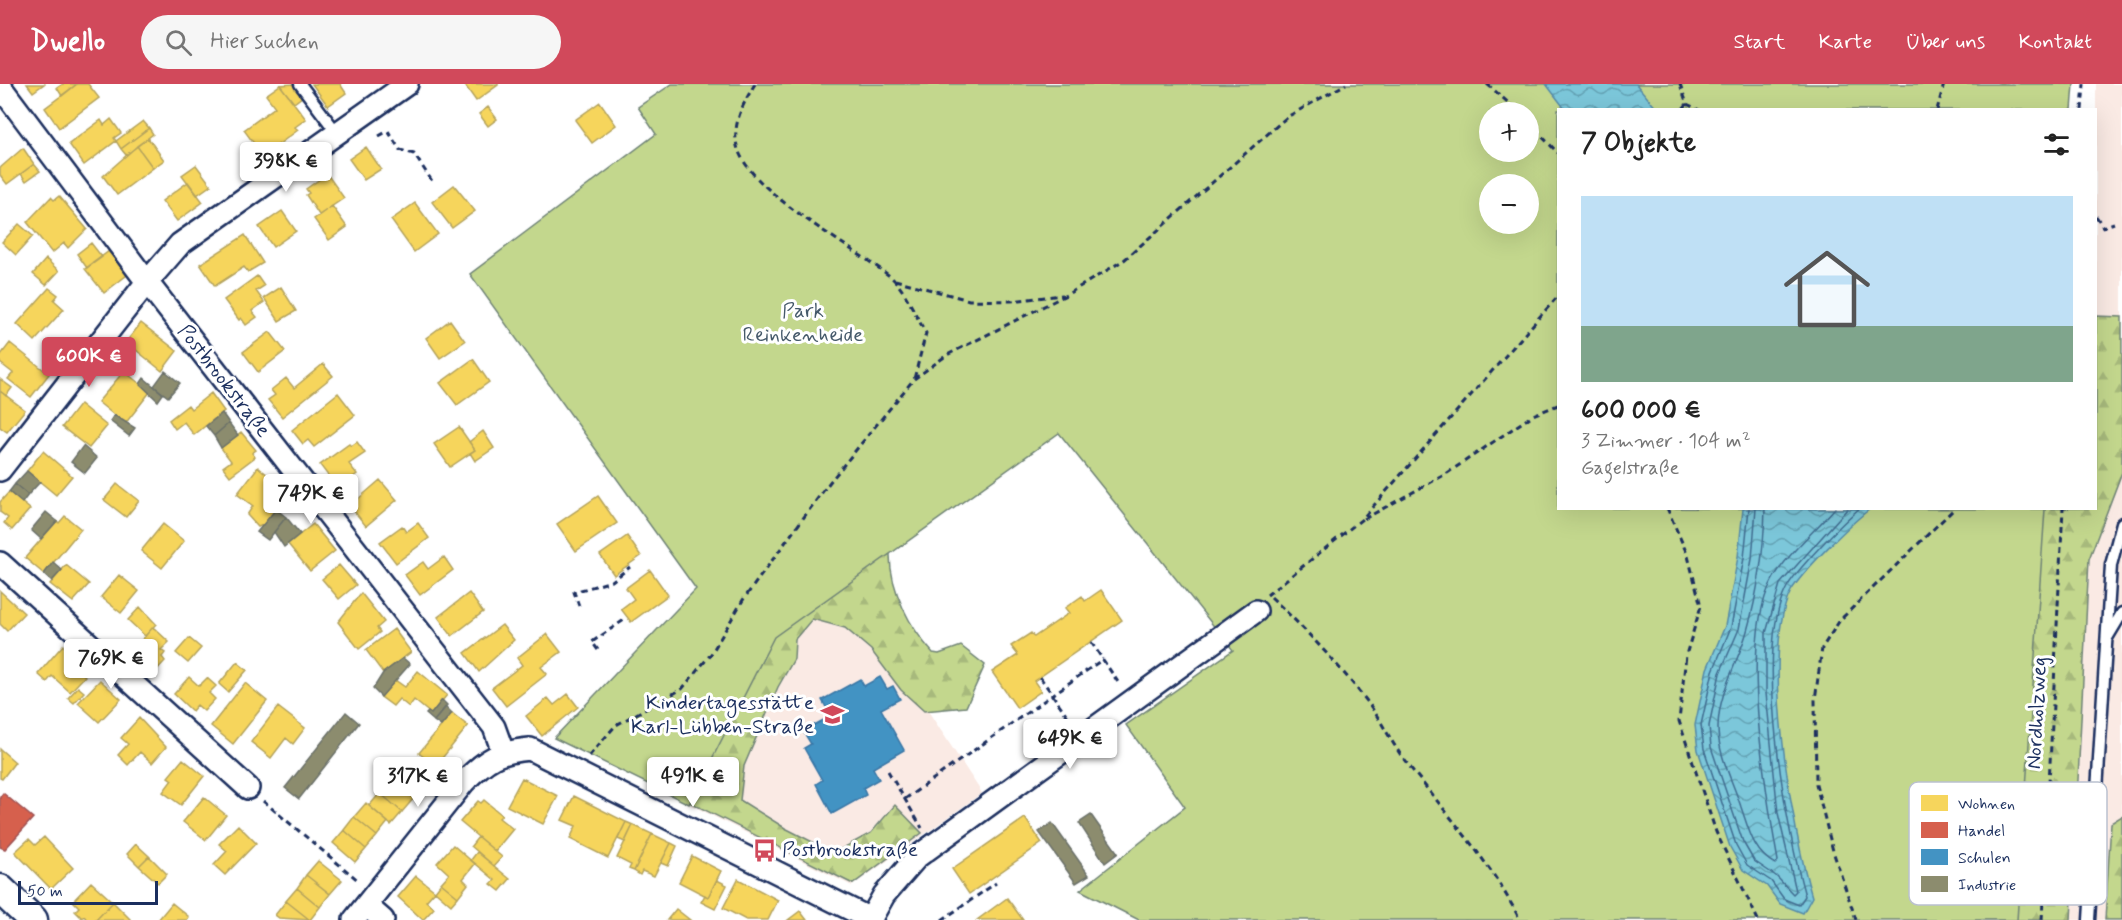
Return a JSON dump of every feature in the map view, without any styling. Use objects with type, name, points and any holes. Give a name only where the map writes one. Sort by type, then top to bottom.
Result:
[{"type":"street","points":[[0,470],[147,282],[180,244],[407,84]]},
{"type":"street","name":"Postbrookstraße","points":[[0,86],[147,282],[494,728],[503,752]]},
{"type":"street","points":[[0,563],[248,788]]},
{"type":"street","points":[[383,920],[364,906],[464,782],[484,762],[503,752],[530,749],[578,771],[871,920],[884,895],[917,857],[1256,611]]},
{"type":"street","points":[[0,888],[33,920]]},
{"type":"lane","points":[[300,84],[337,134]]},
{"type":"lane","points":[[2097,782],[2112,564],[2122,523]]},
{"type":"lane","points":[[2105,641],[2122,613]]},
{"type":"lane","points":[[2089,920],[2090,905]]},
{"type":"path","points":[[755,84],[739,113],[736,141],[747,166],[767,189],[894,280],[969,300],[1011,300],[1066,295]]},
{"type":"path","points":[[578,771],[616,725],[682,689],[711,654],[743,600],[829,483],[914,379],[947,355],[1066,295],[1124,260],[1287,117],[1346,84]]},
{"type":"path","points":[[1487,84],[1508,102]]},
{"type":"path","points":[[1680,84],[1687,104],[1695,108]]},
{"type":"path","points":[[1938,108],[1944,84]]},
{"type":"path","points":[[2082,108],[2084,84]]},
{"type":"path","points":[[1684,108],[1687,104]]},
{"type":"path","points":[[379,136],[388,130],[400,150],[414,154],[432,181]]},
{"type":"path","points":[[1539,133],[1557,152]]},
{"type":"path","points":[[2097,218],[2103,227],[2114,223]]},
{"type":"path","points":[[894,280],[926,333],[914,379]]},
{"type":"path","points":[[1362,519],[1557,297]]},
{"type":"path","points":[[1256,611],[1268,593],[1362,519],[1446,474],[1533,415],[1557,405]]},
{"type":"path","points":[[1668,510],[1688,556],[1701,606],[1686,656],[1679,721],[1716,832],[1758,920]]},
{"type":"path","points":[[1856,920],[1833,851],[1816,784],[1815,700],[1822,648],[1840,620],[1953,510]]},
{"type":"path","name":"Nordholzweg","points":[[2049,782],[2062,510]]},
{"type":"path","points":[[579,606],[574,592],[612,581],[630,567]]},
{"type":"path","points":[[1268,593],[1308,632],[1368,702],[1403,757],[1460,825],[1506,893],[1520,920]]},
{"type":"path","points":[[598,650],[592,642],[624,620]]},
{"type":"path","points":[[1090,642],[1132,701]]},
{"type":"path","points":[[905,800],[1103,659]]},
{"type":"path","points":[[1040,677],[1082,737]]},
{"type":"path","points":[[888,771],[933,846]]},
{"type":"path","points":[[248,788],[364,906]]},
{"type":"path","points":[[942,920],[996,883]]},
{"type":"path","name":"Nordholzweg","points":[[2042,920],[2043,905]]},
{"type":"shaded area","points":[[2096,84],[2122,84],[2122,920],[2053,920],[2054,905],[2107,905],[2107,782],[2060,782],[2075,510],[2097,510]]},
{"type":"shaded area","name":"Kindertagesstätte Karl-Lübben-Straße","points":[[846,586],[982,793],[852,886],[689,804],[774,637]]},
{"type":"green space","name":"Park Reinkenheide","points":[[672,84],[2074,84],[2072,108],[1557,108],[1557,510],[2045,510],[2026,782],[1909,782],[1909,905],[2018,905],[2017,920],[1139,920],[1080,890],[1185,807],[1126,725],[1233,650],[1059,433],[774,637],[689,804],[554,738],[696,589],[470,274],[656,134],[638,107]]},
{"type":"green space","points":[[2097,316],[2122,317],[2122,472],[2089,559],[2078,782],[1949,782],[1999,510],[2097,510]]},
{"type":"green space","points":[[898,517],[890,550],[891,568],[893,582],[909,620],[933,653],[939,654],[961,646],[985,665],[966,707],[924,711],[901,690],[871,650],[845,628],[812,619],[795,639],[794,659],[778,687],[744,766],[740,800],[785,828],[834,853],[871,833],[895,805],[922,833],[853,884],[561,738],[701,591]]},
{"type":"green space","points":[[2122,816],[2122,920],[2105,920],[2111,823]]},
{"type":"green space","points":[[1927,905],[2072,905],[2071,920],[1924,920]]},
{"type":"water","points":[[1546,84],[1636,84],[1656,108],[1564,108]]},
{"type":"water","points":[[1743,510],[1869,510],[1828,548],[1797,582],[1791,591],[1782,618],[1779,697],[1783,742],[1796,831],[1812,897],[1803,913],[1780,904],[1767,886],[1743,870],[1730,847],[1698,750],[1695,725],[1707,669],[1725,626],[1738,557]]},
{"type":"building: Wohnen","points":[[27,84],[44,84],[33,92]]},
{"type":"building: Wohnen","points":[[63,84],[77,84],[62,96],[57,88]]},
{"type":"building: Wohnen","points":[[77,84],[88,84],[99,98],[59,128],[45,108]]},
{"type":"building: Wohnen","points":[[294,84],[303,96],[294,103],[280,85]]},
{"type":"building: Wohnen","points":[[312,84],[340,84],[346,93],[328,106]]},
{"type":"building: Wohnen","points":[[464,84],[498,84],[498,85],[476,101]]},
{"type":"building: Wohnen","points":[[280,85],[306,119],[295,127],[298,130],[263,156],[244,130],[275,107],[266,95]]},
{"type":"building: Wohnen","points":[[600,102],[616,125],[592,143],[575,120]]},
{"type":"building: Wohnen","points":[[488,107],[497,119],[488,126],[479,114]]},
{"type":"building: Wohnen","points":[[111,119],[121,133],[114,138],[116,141],[84,165],[69,144],[101,120],[104,125]]},
{"type":"building: Wohnen","points":[[143,121],[149,128],[121,149],[116,141]]},
{"type":"building: Wohnen","points":[[149,128],[153,134],[126,155],[121,149]]},
{"type":"building: Wohnen","points":[[148,138],[164,160],[153,168],[137,146]]},
{"type":"building: Wohnen","points":[[137,146],[153,168],[117,195],[103,176]]},
{"type":"building: Wohnen","points":[[366,147],[381,169],[364,180],[349,159]]},
{"type":"building: Wohnen","points":[[23,148],[34,164],[7,184],[0,175],[0,168]]},
{"type":"building: Wohnen","points":[[34,164],[40,171],[26,181],[21,174]]},
{"type":"building: Wohnen","points":[[196,165],[211,185],[197,195],[182,175]]},
{"type":"building: Wohnen","points":[[327,174],[344,198],[319,215],[306,195],[309,193],[306,189]]},
{"type":"building: Wohnen","points":[[188,182],[203,202],[177,221],[162,201]]},
{"type":"building: Wohnen","points":[[454,185],[475,211],[452,228],[432,202]]},
{"type":"building: Wohnen","points":[[59,196],[87,229],[68,248],[64,243],[52,253],[27,222],[51,197],[54,200]]},
{"type":"building: Wohnen","points":[[415,203],[438,234],[414,252],[391,220]]},
{"type":"building: Wohnen","points":[[332,206],[347,227],[329,240],[314,219]]},
{"type":"building: Wohnen","points":[[282,211],[296,231],[273,247],[259,227]]},
{"type":"building: Wohnen","points":[[19,224],[33,236],[16,255],[2,242]]},
{"type":"building: Wohnen","points":[[245,235],[263,263],[248,272],[244,267],[215,286],[200,264]]},
{"type":"building: Wohnen","points":[[91,243],[102,257],[87,268],[77,254]]},
{"type":"building: Wohnen","points":[[109,251],[127,275],[104,293],[85,269]]},
{"type":"building: Wohnen","points":[[46,259],[59,271],[46,285],[33,274]]},
{"type":"building: Wohnen","points":[[257,276],[264,286],[256,291],[264,302],[252,311],[257,317],[246,325],[241,318],[239,320],[224,300]]},
{"type":"building: Wohnen","points":[[281,287],[296,311],[279,321],[264,298]]},
{"type":"building: Wohnen","points":[[49,288],[58,295],[54,300],[64,309],[35,341],[17,324]]},
{"type":"building: Wohnen","points":[[450,320],[465,341],[440,358],[426,338]]},
{"type":"building: Wohnen","points":[[141,323],[177,351],[162,371],[126,342]]},
{"type":"building: Wohnen","points":[[270,332],[285,351],[258,372],[243,352]]},
{"type":"building: Wohnen","points":[[10,343],[49,374],[31,397],[8,379],[13,373],[0,363],[0,356]]},
{"type":"building: Wohnen","points":[[473,359],[489,382],[457,405],[440,383]]},
{"type":"building: Wohnen","points":[[323,364],[333,376],[282,417],[268,400],[275,395],[271,390],[286,378],[294,388]]},
{"type":"building: Wohnen","points":[[124,371],[150,392],[125,424],[98,402]]},
{"type":"building: Wohnen","points":[[0,379],[12,388],[6,396],[0,391]]},
{"type":"building: Wohnen","points":[[0,391],[25,410],[7,432],[0,427]]},
{"type":"building: Wohnen","points":[[211,393],[224,411],[194,435],[184,422],[175,429],[169,420],[188,405],[191,409]]},
{"type":"building: Wohnen","points":[[338,393],[355,415],[314,447],[308,440],[303,444],[292,430]]},
{"type":"building: Wohnen","points":[[80,404],[107,426],[89,448],[62,427]]},
{"type":"building: Wohnen","points":[[459,427],[475,450],[450,467],[434,444]]},
{"type":"building: Wohnen","points":[[483,431],[494,448],[475,461],[470,453],[475,450],[469,442]]},
{"type":"building: Wohnen","points":[[241,432],[256,450],[252,453],[255,457],[230,476],[223,467],[231,461],[221,448]]},
{"type":"building: Wohnen","points":[[357,442],[365,453],[349,464],[357,474],[345,483],[342,479],[335,485],[320,465],[349,444],[351,446]]},
{"type":"building: Wohnen","points":[[43,451],[72,476],[56,495],[27,471]]},
{"type":"building: Wohnen","points":[[258,467],[289,492],[263,525],[258,527],[247,515],[253,506],[237,494]]},
{"type":"building: Wohnen","points":[[380,480],[397,500],[366,526],[350,506]]},
{"type":"building: Wohnen","points":[[117,484],[139,501],[126,517],[104,500]]},
{"type":"building: Wohnen","points":[[9,492],[30,509],[12,530],[4,523],[8,518],[0,512],[0,502]]},
{"type":"building: Wohnen","points":[[598,496],[617,523],[576,551],[557,524]]},
{"type":"building: Wohnen","points":[[65,516],[81,529],[44,574],[25,558],[57,521],[59,523]]},
{"type":"building: Wohnen","points":[[418,523],[429,538],[396,563],[380,542],[402,526],[406,532]]},
{"type":"building: Wohnen","points":[[163,524],[184,541],[162,568],[141,551]]},
{"type":"building: Wohnen","points":[[313,524],[335,551],[310,571],[288,544]]},
{"type":"building: Wohnen","points":[[627,536],[641,556],[614,575],[600,555]]},
{"type":"building: Wohnen","points":[[444,557],[453,570],[420,595],[405,575],[423,562],[428,569]]},
{"type":"building: Wohnen","points":[[66,565],[89,584],[73,602],[50,584]]},
{"type":"building: Wohnen","points":[[339,565],[356,585],[339,599],[322,579]]},
{"type":"building: Wohnen","points":[[650,570],[668,595],[631,622],[621,609],[634,599],[626,588]]},
{"type":"building: Wohnen","points":[[119,575],[139,591],[121,613],[101,597]]},
{"type":"building: Wohnen","points":[[1101,590],[1122,620],[1034,681],[1041,691],[1017,708],[992,672],[1018,655],[1011,646],[1031,633],[1034,637],[1069,613],[1065,608],[1082,596],[1085,601]]},
{"type":"building: Wohnen","points":[[0,591],[24,613],[7,631],[0,624]]},
{"type":"building: Wohnen","points":[[361,593],[384,622],[377,628],[380,632],[359,649],[338,622]]},
{"type":"building: Wohnen","points":[[469,593],[483,612],[452,636],[438,617]]},
{"type":"building: Wohnen","points":[[140,607],[156,624],[145,636],[128,620]]},
{"type":"building: Wohnen","points":[[502,625],[514,640],[479,672],[465,653]]},
{"type":"building: Wohnen","points":[[153,627],[169,642],[161,650],[165,653],[162,657],[165,661],[154,673],[151,670],[147,674],[128,656]]},
{"type":"building: Wohnen","points":[[394,629],[411,652],[383,673],[366,650]]},
{"type":"building: Wohnen","points":[[547,634],[561,652],[541,667],[547,674],[506,706],[492,688],[522,665],[517,658]]},
{"type":"building: Wohnen","points":[[189,638],[201,648],[188,663],[176,653]]},
{"type":"building: Wohnen","points":[[63,645],[84,665],[79,670],[85,676],[70,692],[52,676],[47,682],[38,674]]},
{"type":"building: Wohnen","points":[[237,662],[247,670],[228,692],[219,684]]},
{"type":"building: Wohnen","points":[[418,671],[447,695],[431,714],[414,700],[409,707],[399,699],[393,706],[381,697],[395,680],[405,687]]},
{"type":"building: Wohnen","points":[[189,677],[199,686],[207,678],[216,686],[209,693],[215,699],[204,711],[197,705],[192,711],[174,694]]},
{"type":"building: Wohnen","points":[[100,680],[121,699],[99,722],[78,703]]},
{"type":"building: Wohnen","points":[[245,683],[267,701],[233,744],[211,726]]},
{"type":"building: Wohnen","points":[[78,687],[84,692],[74,703],[68,698]]},
{"type":"building: Wohnen","points":[[568,694],[578,707],[542,736],[526,716],[548,698],[554,705]]},
{"type":"building: Wohnen","points":[[278,707],[305,728],[293,744],[286,738],[271,758],[251,742]]},
{"type":"building: Wohnen","points":[[452,713],[468,726],[435,767],[419,753]]},
{"type":"building: Wohnen","points":[[139,718],[166,747],[152,763],[140,752],[128,765],[118,755],[128,744],[121,738]]},
{"type":"building: Wohnen","points":[[0,749],[15,762],[2,779],[0,778]]},
{"type":"building: Wohnen","points":[[183,759],[204,776],[181,805],[163,792],[172,780],[168,777]]},
{"type":"building: Wohnen","points":[[402,767],[424,786],[414,798],[392,780]]},
{"type":"building: Wohnen","points":[[522,778],[558,796],[543,824],[507,806]]},
{"type":"building: Wohnen","points":[[392,780],[414,798],[402,812],[380,793]]},
{"type":"building: Wohnen","points":[[380,793],[402,812],[391,825],[369,806]]},
{"type":"building: Wohnen","points":[[574,796],[626,822],[608,858],[570,839],[576,826],[562,820]]},
{"type":"building: Wohnen","points":[[204,797],[226,815],[206,840],[183,822]]},
{"type":"building: Wohnen","points":[[484,800],[502,815],[499,818],[513,829],[495,851],[460,822],[478,801],[481,803]]},
{"type":"building: Wohnen","points":[[366,803],[388,822],[377,836],[354,817]]},
{"type":"building: Wohnen","points":[[354,817],[377,836],[366,849],[344,830]]},
{"type":"building: Wohnen","points":[[1025,818],[1042,843],[969,894],[952,869]]},
{"type":"building: Wohnen","points":[[626,822],[633,825],[625,842],[618,839]]},
{"type":"building: Wohnen","points":[[238,825],[256,843],[225,875],[214,865],[227,851],[219,844]]},
{"type":"building: Wohnen","points":[[633,825],[652,834],[634,871],[629,869],[631,865],[617,858]]},
{"type":"building: Wohnen","points":[[344,830],[366,849],[355,862],[333,843]]},
{"type":"building: Wohnen","points":[[652,834],[671,843],[654,876],[642,871],[640,875],[634,871]]},
{"type":"building: Wohnen","points":[[44,837],[73,868],[51,889],[15,852],[29,839],[35,845]]},
{"type":"building: Wohnen","points":[[478,837],[502,857],[494,866],[471,846]]},
{"type":"building: Wohnen","points":[[671,843],[677,846],[668,866],[661,863]]},
{"type":"building: Wohnen","points":[[136,844],[149,856],[139,866],[127,854]]},
{"type":"building: Wohnen","points":[[453,845],[475,864],[463,879],[468,884],[458,897],[441,883],[449,874],[437,863]]},
{"type":"building: Wohnen","points":[[477,852],[510,879],[500,891],[491,884],[495,880],[471,860]]},
{"type":"building: Wohnen","points":[[149,856],[167,874],[158,883],[139,866]]},
{"type":"building: Wohnen","points":[[692,856],[721,871],[708,897],[679,882]]},
{"type":"building: Wohnen","points":[[318,861],[342,880],[330,894],[306,875]]},
{"type":"building: Wohnen","points":[[306,875],[330,894],[320,907],[297,888]]},
{"type":"building: Wohnen","points":[[416,876],[435,891],[426,901],[434,908],[423,920],[398,897]]},
{"type":"building: Wohnen","points":[[738,879],[778,900],[768,920],[746,920],[723,908]]},
{"type":"building: Wohnen","points":[[717,880],[727,885],[715,909],[701,902],[705,895],[708,897]]},
{"type":"building: Wohnen","points":[[91,882],[113,902],[96,920],[87,920],[84,916],[82,918],[75,911],[79,907],[73,901]]},
{"type":"building: Wohnen","points":[[441,883],[458,897],[451,905],[435,891]]},
{"type":"building: Wohnen","points":[[297,888],[320,907],[310,920],[286,901]]},
{"type":"building: Wohnen","points":[[1007,898],[1023,920],[977,920]]},
{"type":"building: Wohnen","points":[[286,901],[310,920],[279,918],[275,915]]},
{"type":"building: Wohnen","points":[[113,902],[131,920],[96,920]]},
{"type":"building: Wohnen","points":[[172,903],[189,917],[187,920],[158,920]]},
{"type":"building: Wohnen","points":[[676,909],[690,920],[667,920]]},
{"type":"building: Wohnen","points":[[800,911],[807,920],[788,920]]},
{"type":"building: Handel","points":[[3,793],[33,818],[5,849],[0,847],[0,797]]},
{"type":"building: Schulen","points":[[880,677],[887,689],[893,686],[900,699],[881,709],[904,750],[873,768],[879,779],[863,788],[866,795],[832,814],[816,784],[822,780],[804,748],[811,744],[803,731],[831,716],[822,700],[860,679],[864,686]]},
{"type":"building: Industrie","points":[[165,371],[180,383],[168,397],[154,386]]},
{"type":"building: Industrie","points":[[144,378],[163,394],[158,401],[140,384]]},
{"type":"building: Industrie","points":[[222,413],[229,423],[214,436],[206,426]]},
{"type":"building: Industrie","points":[[114,415],[135,428],[129,436],[110,421]]},
{"type":"building: Industrie","points":[[229,423],[238,435],[221,448],[214,436]]},
{"type":"building: Industrie","points":[[83,446],[97,458],[85,473],[71,462]]},
{"type":"building: Industrie","points":[[27,471],[40,482],[28,495],[15,484]]},
{"type":"building: Industrie","points":[[15,484],[28,495],[22,503],[9,492]]},
{"type":"building: Industrie","points":[[276,509],[286,517],[268,540],[257,532]]},
{"type":"building: Industrie","points":[[46,512],[57,521],[41,539],[31,530]]},
{"type":"building: Industrie","points":[[286,517],[300,534],[284,547],[274,532]]},
{"type":"building: Industrie","points":[[53,562],[62,570],[52,581],[44,574]]},
{"type":"building: Industrie","points":[[403,658],[410,664],[381,697],[373,689],[383,673]]},
{"type":"building: Industrie","points":[[442,700],[447,705],[434,721],[426,714],[428,712],[431,714]]},
{"type":"building: Industrie","points":[[446,707],[452,713],[441,726],[434,721]]},
{"type":"building: Industrie","points":[[346,712],[359,723],[299,799],[285,788]]},
{"type":"building: Industrie","points":[[1091,815],[1118,853],[1105,863],[1079,823]]},
{"type":"building: Industrie","points":[[1052,823],[1089,875],[1076,883],[1039,832]]},
{"type":"place","name":"Kindertagesstätte Karl-Lübben-Straße","points":[[832,715]]},
{"type":"place","name":"Postbrookstraße","points":[[764,850]]}]
